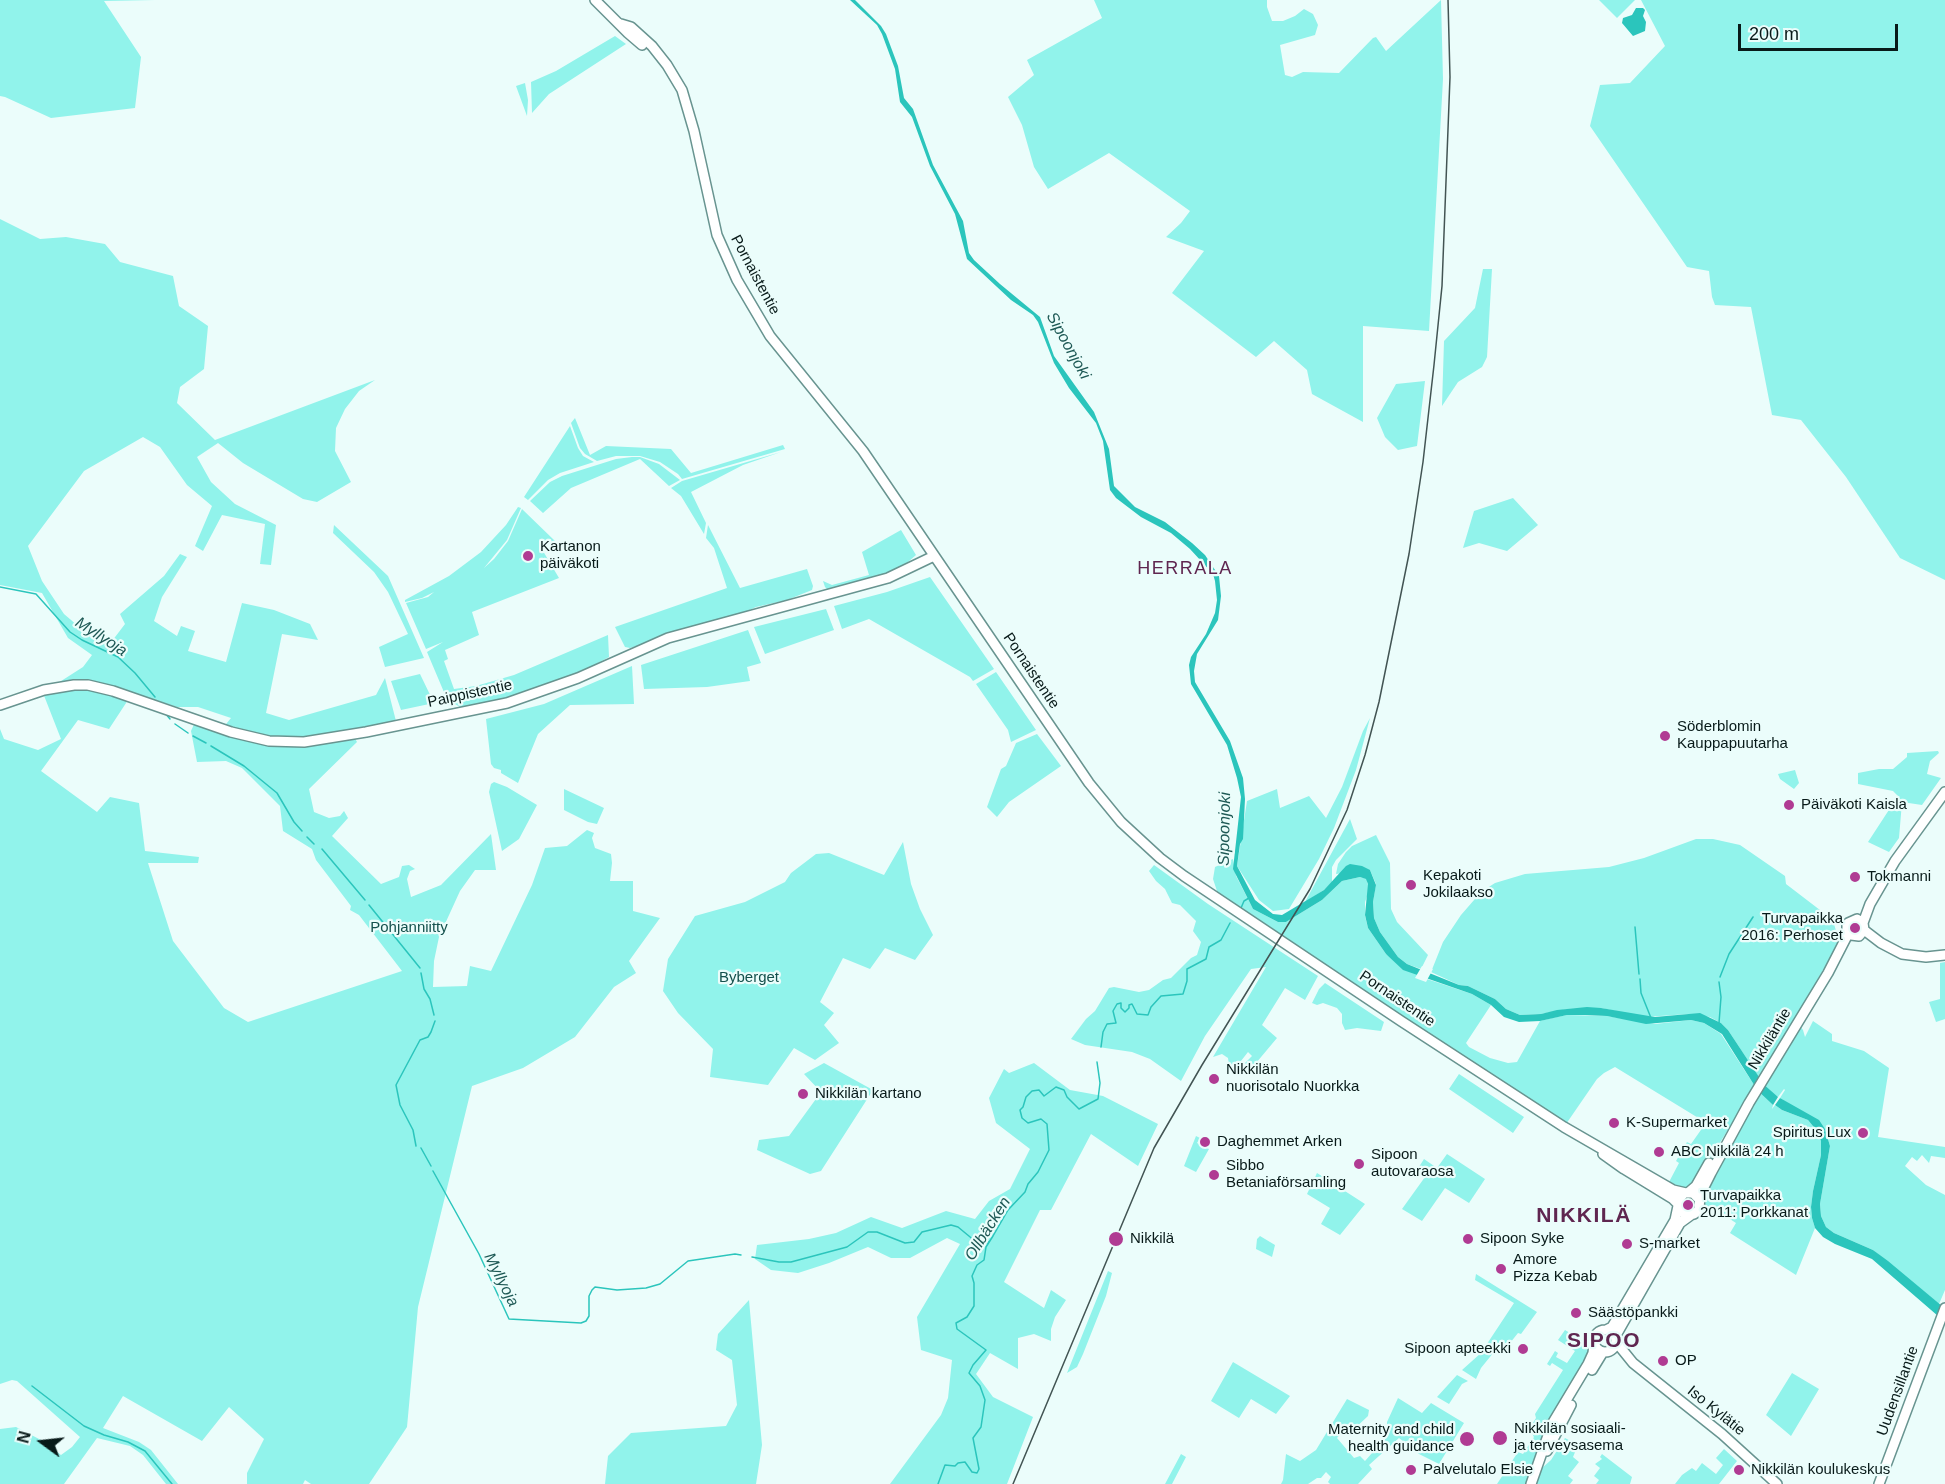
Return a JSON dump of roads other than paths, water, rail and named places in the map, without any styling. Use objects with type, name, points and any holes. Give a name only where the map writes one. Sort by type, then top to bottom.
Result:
[{"type":"street","name":"Pornaistentie","points":[[595,0],[628,33],[644,46],[655,51],[667,65],[682,90],[694,131],[717,235],[737,280],[785,356],[863,451],[1089,783],[1116,816],[1139,839],[1184,876],[1408,1025],[1583,1138],[1673,1190],[1687,1193]]},
{"type":"street","name":"Paippistentie","points":[[0,705],[44,690],[88,685],[113,691],[231,732],[281,742],[304,742],[498,705],[545,691],[668,638],[888,578],[934,556]]},
{"type":"street","name":"Nikkiläntie","points":[[1828,973],[1834,970],[1860,929],[1870,904],[1895,861],[1945,792]]},
{"type":"street","name":"Nikkiläntie","points":[[1687,1193],[1696,1186],[1828,973],[1847,936],[1849,922],[1860,929]]},
{"type":"street","points":[[1847,931],[1851,935],[1860,929],[1895,951],[1914,957],[1945,955]]},
{"type":"street","name":"Nikkiläntie","points":[[1700,1200],[1703,1189],[1737,1122]]},
{"type":"street","name":"Pornaistentie","points":[[1583,1138],[1624,1169],[1673,1199],[1678,1205]]},
{"type":"street","points":[[1532,1484],[1536,1472],[1552,1424],[1588,1364],[1593,1353],[1596,1335],[1612,1327],[1675,1220],[1680,1197],[1687,1193],[1695,1194],[1700,1200],[1699,1209],[1680,1223],[1616,1339],[1567,1412],[1536,1472]]},
{"type":"street","points":[[1678,1205],[1683,1213],[1693,1215]]},
{"type":"street","name":"Uudensillantie","points":[[1879,1484],[1945,1308]]},
{"type":"street","points":[[1606,1330],[1616,1339]]},
{"type":"street","name":"Iso Kylätie","points":[[1616,1339],[1633,1363]]},
{"type":"street","points":[[1594,1344],[1606,1351]]},
{"type":"street","name":"Iso Kylätie","points":[[1606,1351],[1633,1363],[1733,1443],[1777,1484]]},
{"type":"waterway","name":"Myllyoja","points":[[0,587],[36,594],[70,632],[118,657],[155,697]]},
{"type":"waterway","name":"Myllyoja","points":[[165,713],[170,719]]},
{"type":"waterway","name":"Myllyoja","points":[[175,724],[188,733]]},
{"type":"waterway","name":"Myllyoja","points":[[193,736],[206,743]]},
{"type":"waterway","name":"Myllyoja","points":[[211,746],[244,766],[277,793],[302,831]]},
{"type":"waterway","name":"Myllyoja","points":[[307,837],[314,844]]},
{"type":"waterway","name":"Myllyoja","points":[[322,849],[365,900]]},
{"type":"waterway","points":[[1241,908],[1244,901],[1249,898]]},
{"type":"waterway","name":"Myllyoja","points":[[369,905],[420,968]]},
{"type":"waterway","points":[[1720,977],[1729,954],[1753,917]]},
{"type":"waterway","points":[[1101,1047],[1103,1032],[1107,1024],[1116,1023],[1113,1011],[1117,1004],[1121,1003],[1121,1008],[1125,1012],[1132,1004],[1137,1014],[1148,1015],[1151,1007],[1161,996],[1183,994],[1187,981],[1187,969],[1206,959],[1209,947],[1221,940],[1230,923]]},
{"type":"waterway","points":[[1635,927],[1639,974]]},
{"type":"waterway","name":"Myllyoja","points":[[421,973],[424,989],[430,999],[434,1015]]},
{"type":"waterway","points":[[1640,979],[1641,993],[1651,1018]]},
{"type":"waterway","points":[[1719,982],[1721,997],[1719,1023]]},
{"type":"waterway","name":"Myllyoja","points":[[416,1146],[413,1130],[400,1105],[396,1085],[420,1040],[428,1037],[435,1021]]},
{"type":"waterway","name":"Ollbäcken","points":[[938,1484],[945,1465],[955,1466],[965,1462],[972,1472],[977,1473],[979,1469],[973,1438],[981,1427],[985,1400],[980,1386],[969,1373],[986,1350],[957,1329],[956,1323],[967,1317],[974,1306],[972,1276],[977,1265],[984,1260],[986,1247],[1008,1210],[1025,1192],[1028,1184],[1038,1172],[1049,1150],[1047,1124],[1041,1119],[1028,1123],[1022,1118],[1020,1110],[1026,1097],[1032,1091],[1039,1090],[1044,1096],[1056,1087],[1064,1090],[1067,1097],[1079,1109],[1098,1099],[1100,1083],[1097,1062]]},
{"type":"waterway","name":"Myllyoja","points":[[421,1148],[431,1166]]},
{"type":"waterway","name":"Myllyoja","points":[[433,1171],[479,1254],[509,1319],[581,1323],[589,1316],[589,1296],[595,1287],[617,1290],[646,1288],[660,1284],[688,1261],[741,1255]]},
{"type":"waterway","name":"Myllyoja","points":[[752,1257],[791,1262],[847,1247],[868,1232],[877,1232],[905,1243],[914,1242],[922,1232],[951,1225],[958,1227],[981,1246],[990,1241]]},
{"type":"waterway","points":[[32,1386],[84,1426],[128,1442],[145,1451],[172,1484]]},
{"type":"railway","points":[[1013,1484],[1154,1148],[1310,889],[1347,810],[1365,755],[1379,702],[1409,554],[1423,462],[1434,365],[1442,286],[1450,77],[1448,0]]},
{"type":"place","name":"Kartanon päiväkoti","points":[[528,556]]},
{"type":"place","name":"Söderblomin Kauppapuutarha","points":[[1665,736]]},
{"type":"place","name":"Päiväkoti Kaisla","points":[[1789,805]]},
{"type":"place","name":"Tokmanni","points":[[1855,877]]},
{"type":"place","name":"Kepakoti Jokilaakso","points":[[1411,885]]},
{"type":"place","name":"Turvapaikka 2016: Perhoset","points":[[1855,928]]},
{"type":"place","name":"Nikkilän nuorisotalo Nuorkka","points":[[1214,1079]]},
{"type":"place","name":"Nikkilän kartano","points":[[803,1094]]},
{"type":"place","name":"K-Supermarket","points":[[1614,1123]]},
{"type":"place","name":"Spiritus Lux","points":[[1863,1133]]},
{"type":"place","name":"Daghemmet Arken","points":[[1205,1142]]},
{"type":"place","name":"ABC Nikkilä 24 h","points":[[1659,1152]]},
{"type":"place","name":"Sipoon autovaraosa","points":[[1359,1164]]},
{"type":"place","name":"Sibbo Betaniaförsamling","points":[[1214,1175]]},
{"type":"place","name":"Turvapaikka 2011: Porkkanat","points":[[1688,1205]]},
{"type":"place","name":"Nikkilä","points":[[1116,1239]]},
{"type":"place","name":"Sipoon Syke","points":[[1468,1239]]},
{"type":"place","name":"S-market","points":[[1627,1244]]},
{"type":"place","name":"Amore Pizza Kebab","points":[[1501,1269]]},
{"type":"place","name":"Säästöpankki","points":[[1576,1313]]},
{"type":"place","name":"Sipoon apteekki","points":[[1523,1349]]},
{"type":"place","name":"OP","points":[[1663,1361]]},
{"type":"place","name":"Nikkilän sosiaali- ja terveysasema","points":[[1500,1438]]},
{"type":"place","name":"Maternity and child health guidance","points":[[1467,1439]]},
{"type":"place","name":"Palvelutalo Elsie","points":[[1411,1470]]},
{"type":"place","name":"Nikkilän koulukeskus","points":[[1739,1470]]},
{"type":"district","name":"HERRALA","points":[[1185,569]]},
{"type":"district","name":"NIKKILÄ","points":[[1584,1216]]},
{"type":"district","name":"SIPOO","points":[[1604,1341]]},
{"type":"water label","name":"Sipoonjoki","points":[[1068,346]]},
{"type":"water label","name":"Sipoonjoki","points":[[1225,829]]},
{"type":"park label","name":"Pohjanniitty","points":[[409,928]]},
{"type":"park label","name":"Byberget","points":[[749,978]]}]
